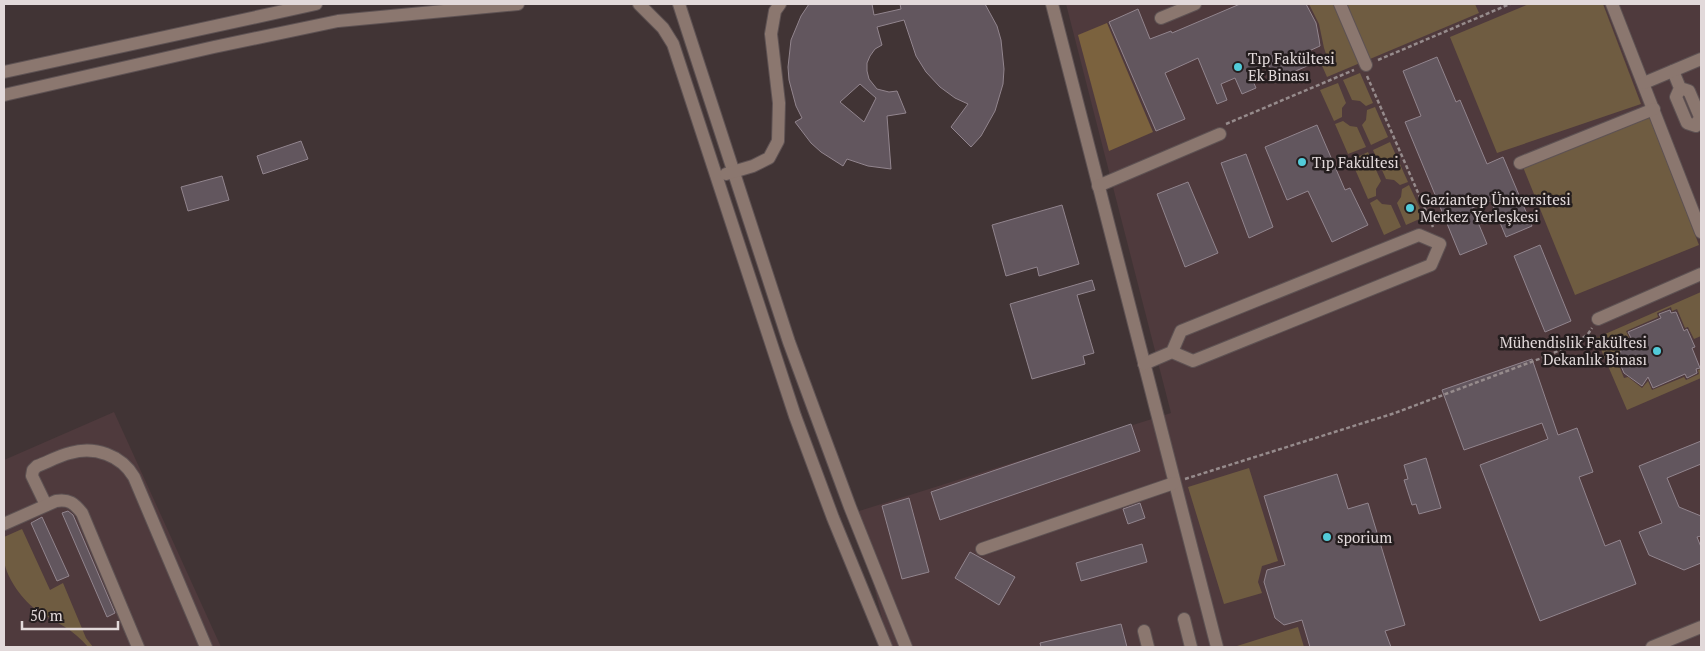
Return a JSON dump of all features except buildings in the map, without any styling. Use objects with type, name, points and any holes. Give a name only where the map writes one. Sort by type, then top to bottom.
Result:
[{"type":"street","points":[[4,72],[316,4]]},
{"type":"street","points":[[4,95],[338,21],[518,4]]},
{"type":"street","points":[[639,4],[663,28],[673,44],[795,416],[833,518],[886,647]]},
{"type":"street","points":[[679,4],[790,342],[850,507],[906,647]]},
{"type":"street","points":[[716,177],[753,166],[769,158],[778,141],[779,103],[771,34],[775,11],[780,4]]},
{"type":"street","points":[[1052,4],[1217,647]]},
{"type":"street","points":[[1161,18],[1195,4]]},
{"type":"street","points":[[1340,4],[1364,66]]},
{"type":"street","points":[[1612,4],[1701,232]]},
{"type":"street","points":[[1644,83],[1701,59]]},
{"type":"street","points":[[1673,71],[1680,88]]},
{"type":"street","points":[[1520,163],[1654,109]]},
{"type":"street","points":[[1098,186],[1222,130]]},
{"type":"street","points":[[1144,364],[1172,352],[1181,331],[1419,235],[1440,244],[1431,265],[1202,358],[1193,361],[1172,352]]},
{"type":"street","points":[[1598,319],[1701,274]]},
{"type":"street","points":[[46,505],[32,476],[33,470],[37,466],[71,452],[101,452],[120,460],[129,468],[134,477],[206,647]]},
{"type":"street","points":[[982,549],[1174,483]]},
{"type":"street","points":[[4,524],[56,500],[71,502],[82,513],[138,647]]},
{"type":"street","points":[[1184,619],[1191,647]]},
{"type":"street","points":[[1652,647],[1701,627]]},
{"type":"street","points":[[1144,631],[1148,647]]},
{"type":"path","points":[[1222,130],[1364,66],[1510,4]]},
{"type":"path","points":[[1364,66],[1440,244]]},
{"type":"path","points":[[1174,483],[1395,413],[1547,356],[1577,342],[1588,334],[1598,319]]},
{"type":"shaded area","name":"Gaziantep Üniversitesi Merkez Yerleşkesi","points":[[1066,4],[1701,4],[1701,647],[889,647],[856,512],[1171,413]]},
{"type":"shaded area","points":[[1309,4],[1334,4],[1360,63],[1327,77],[1320,61],[1327,57],[1319,24]]},
{"type":"shaded area","points":[[1347,4],[1475,4],[1479,13],[1370,59]]},
{"type":"shaded area","points":[[1529,4],[1603,4],[1641,104],[1497,153],[1450,37]]},
{"type":"shaded area","points":[[1107,23],[1153,132],[1109,151],[1078,35]]},
{"type":"shaded area","points":[[1360,73],[1373,103],[1366,106],[1360,101],[1352,100],[1343,80]]},
{"type":"shaded area","points":[[1338,83],[1346,103],[1342,108],[1342,117],[1334,121],[1320,90]]},
{"type":"shaded area","points":[[1375,107],[1388,137],[1371,145],[1362,125],[1366,120],[1367,110]]},
{"type":"shaded area","points":[[1649,116],[1699,245],[1575,295],[1523,167]]},
{"type":"shaded area","points":[[1343,121],[1350,126],[1357,127],[1366,147],[1348,154],[1335,124]]},
{"type":"shaded area","points":[[1390,142],[1408,182],[1400,185],[1394,180],[1386,179],[1373,150]]},
{"type":"shaded area","points":[[1368,152],[1381,181],[1376,189],[1376,196],[1368,199],[1351,160]]},
{"type":"shaded area","points":[[1409,185],[1424,217],[1406,225],[1397,203],[1401,197],[1402,189]]},
{"type":"shaded area","points":[[1377,199],[1382,204],[1391,205],[1401,227],[1384,235],[1370,203]]},
{"type":"shaded area","points":[[1701,292],[1701,336],[1694,339],[1688,327],[1685,328],[1677,309],[1672,311],[1671,307],[1657,313],[1658,317],[1626,331],[1630,340],[1621,339],[1620,357],[1616,358],[1624,378],[1628,377],[1642,388],[1648,381],[1652,390],[1684,377],[1686,380],[1699,374],[1698,370],[1701,369],[1701,378],[1627,410],[1596,338]]},
{"type":"shaded area","points":[[114,412],[221,647],[4,647],[4,460]]},
{"type":"shaded area","points":[[1249,468],[1278,561],[1262,566],[1258,582],[1262,593],[1224,604],[1188,487]]},
{"type":"shaded area","points":[[22,529],[50,590],[63,583],[86,638],[93,647],[88,647],[71,631],[32,607],[21,596],[12,582],[3,558],[4,537]]},
{"type":"shaded area","points":[[1298,627],[1304,647],[1237,647],[1237,646]]},
{"type":"place","name":"Tıp Fakültesi Ek Binası","points":[[1238,67]]},
{"type":"place","name":"Tıp Fakültesi","points":[[1302,162]]},
{"type":"place","name":"Gaziantep Üniversitesi Merkez Yerleşkesi","points":[[1410,208]]},
{"type":"place","name":"Mühendislik Fakültesi Dekanlık Binası","points":[[1657,351]]},
{"type":"place","name":"sporium","points":[[1327,537]]}]
